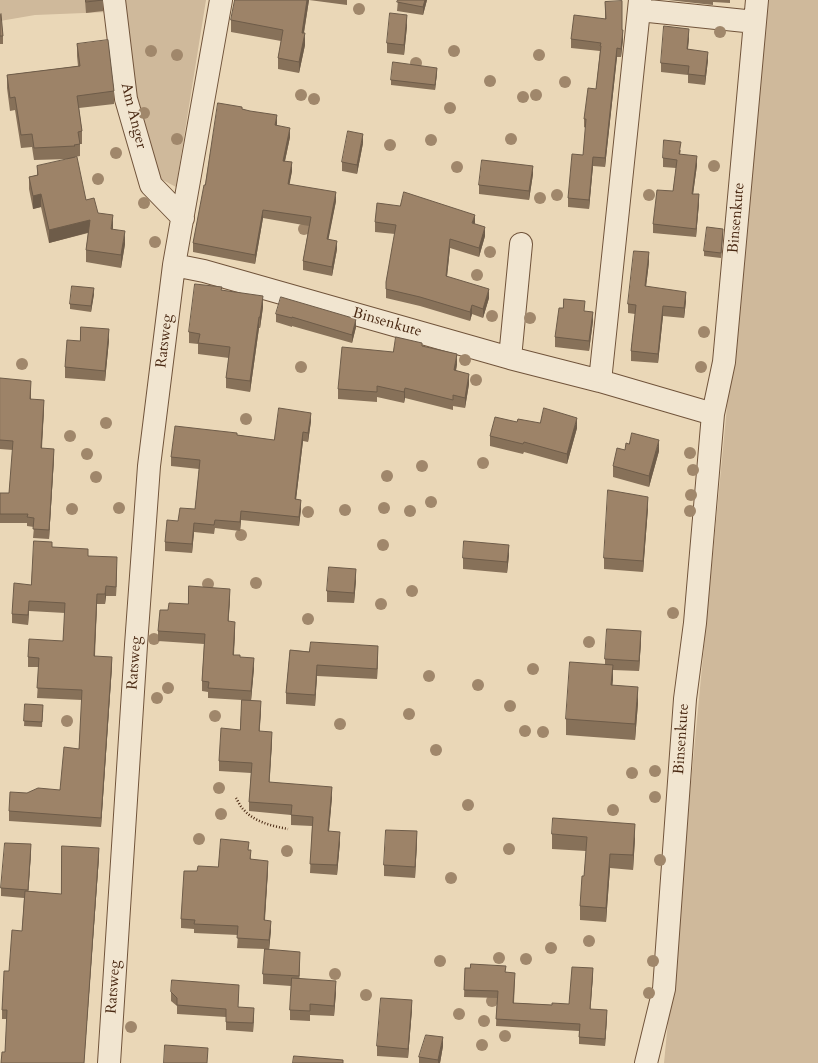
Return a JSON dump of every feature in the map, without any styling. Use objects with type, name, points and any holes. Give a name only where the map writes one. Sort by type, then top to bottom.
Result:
[{"type":"street","name":"Am Anger","points":[[114,0],[126,99],[151,185],[183,218]]},
{"type":"street","points":[[174,265],[221,0]]},
{"type":"street","name":"Binsenkute","points":[[646,1063],[664,989],[685,699],[695,623],[713,414],[724,362],[756,0]]},
{"type":"street","points":[[600,381],[639,5],[755,22]]},
{"type":"street","points":[[510,358],[521,244]]},
{"type":"street","name":"Binsenkute","points":[[174,265],[204,270],[510,358],[600,381],[713,414]]},
{"type":"street","name":"Ratsweg","points":[[109,1063],[149,466],[174,265]]},
{"type":"path","points":[[236,798],[242,808],[258,820],[288,828]]},
{"type":"shaded area","points":[[0,0],[107,0],[109,12],[35,15],[0,21]]},
{"type":"shaded area","points":[[123,0],[206,0],[176,187],[157,177],[133,101]]},
{"type":"shaded area","points":[[766,0],[818,0],[818,1063],[664,1063]]},
{"type":"building","points":[[86,0],[103,0],[86,2]]},
{"type":"building","points":[[235,0],[307,0],[302,33],[305,33],[299,62],[278,58],[283,30],[231,20]]},
{"type":"building","points":[[398,0],[425,0],[423,7],[397,2]]},
{"type":"building","points":[[622,1],[623,30],[621,49],[617,48],[605,158],[593,157],[589,200],[568,198],[572,154],[583,155],[586,119],[584,119],[588,88],[596,89],[601,46],[601,43],[571,39],[574,15],[606,19],[605,2]]},
{"type":"building","points":[[390,13],[407,15],[404,45],[387,43]]},
{"type":"building","points":[[1,14],[3,36],[0,36]]},
{"type":"building","points":[[664,26],[689,29],[687,49],[708,52],[705,76],[688,74],[689,66],[661,63]]},
{"type":"building","points":[[108,40],[114,91],[77,96],[82,131],[78,132],[80,144],[74,145],[75,146],[34,148],[32,134],[21,135],[15,97],[10,98],[7,75],[80,66],[77,44]]},
{"type":"building","points":[[393,62],[437,68],[435,85],[391,80]]},
{"type":"building","points":[[218,103],[242,107],[242,109],[250,111],[277,115],[275,125],[290,128],[283,161],[292,162],[288,184],[336,192],[327,239],[337,241],[332,267],[303,261],[311,217],[263,210],[255,255],[193,243],[205,185]]},
{"type":"building","points":[[348,131],[363,134],[357,165],[342,162]]},
{"type":"building","points":[[664,140],[681,142],[679,154],[697,156],[692,194],[699,194],[696,229],[653,224],[657,190],[673,191],[677,160],[663,158]]},
{"type":"building","points":[[77,157],[86,200],[94,198],[98,213],[113,215],[111,229],[125,231],[121,255],[86,250],[90,220],[49,230],[41,194],[33,196],[29,177],[38,175],[37,166]]},
{"type":"building","points":[[482,160],[533,166],[529,191],[479,185]]},
{"type":"building","points":[[404,192],[475,215],[472,223],[485,227],[479,248],[450,239],[446,276],[489,289],[483,309],[472,305],[470,312],[420,297],[386,289],[396,225],[375,222],[377,203],[400,206]]},
{"type":"building","points":[[707,227],[723,229],[721,253],[704,251]]},
{"type":"building","points":[[634,251],[649,252],[645,286],[686,292],[684,308],[663,306],[658,354],[631,351],[636,305],[628,304]]},
{"type":"building","points":[[195,284],[222,287],[221,290],[263,296],[250,381],[226,378],[230,347],[198,343],[200,334],[189,332]]},
{"type":"building","points":[[72,286],[94,288],[91,306],[70,304]]},
{"type":"building","points":[[281,297],[356,319],[352,335],[292,317],[276,314]]},
{"type":"building","points":[[564,299],[585,301],[584,311],[593,312],[589,341],[555,337],[559,308],[563,308]]},
{"type":"building","points":[[81,327],[109,329],[105,371],[65,367],[67,340],[80,341]]},
{"type":"building","points":[[396,337],[422,343],[422,346],[457,354],[454,370],[469,374],[465,398],[453,395],[453,400],[405,388],[404,392],[377,386],[377,392],[338,389],[342,347],[393,352]]},
{"type":"building","points":[[0,378],[31,381],[30,399],[44,400],[41,448],[54,449],[49,530],[33,529],[34,518],[27,517],[28,514],[0,514],[0,493],[9,493],[13,441],[0,440]]},
{"type":"building","points":[[279,408],[311,413],[308,433],[303,432],[295,499],[301,500],[299,517],[241,511],[240,522],[215,520],[214,525],[194,523],[192,544],[165,542],[167,520],[178,521],[180,508],[195,509],[200,460],[171,457],[175,426],[237,433],[237,435],[274,440]]},
{"type":"building","points":[[544,408],[577,418],[567,454],[524,442],[523,444],[490,436],[495,417],[517,422],[518,419],[540,423]]},
{"type":"building","points":[[632,433],[659,440],[649,476],[613,466],[617,448],[625,450],[626,443],[629,444]]},
{"type":"building","points":[[608,490],[648,497],[643,561],[604,558]]},
{"type":"building","points":[[34,541],[52,542],[52,547],[88,549],[88,556],[117,557],[116,587],[106,586],[105,594],[97,594],[94,656],[112,657],[101,818],[9,811],[10,792],[27,793],[38,788],[60,790],[64,747],[79,749],[82,690],[37,688],[39,658],[28,657],[29,639],[63,641],[65,603],[29,601],[28,615],[12,614],[14,583],[31,585]]},
{"type":"building","points":[[464,541],[509,545],[507,562],[463,558]]},
{"type":"building","points":[[329,567],[356,569],[354,593],[327,591]]},
{"type":"building","points":[[189,586],[230,589],[228,621],[235,622],[233,655],[254,658],[251,691],[208,688],[209,682],[202,681],[205,634],[158,631],[160,610],[168,610],[169,603],[188,604]]},
{"type":"building","points":[[607,629],[641,631],[639,661],[605,659]]},
{"type":"building","points":[[311,642],[378,646],[377,669],[317,665],[315,695],[286,693],[290,650],[309,652]]},
{"type":"building","points":[[570,662],[613,665],[611,685],[638,687],[635,724],[566,719]]},
{"type":"building","points":[[242,700],[261,701],[259,731],[272,732],[269,782],[332,787],[328,831],[340,832],[337,865],[310,864],[313,817],[291,815],[292,805],[249,802],[252,763],[219,761],[221,728],[240,730]]},
{"type":"building","points":[[25,704],[43,705],[42,722],[24,721]]},
{"type":"building","points":[[553,818],[635,824],[633,855],[610,854],[606,908],[580,906],[587,837],[552,834]]},
{"type":"building","points":[[386,830],[417,831],[415,867],[384,865]]},
{"type":"building","points":[[221,839],[249,842],[248,850],[251,850],[250,859],[268,861],[264,920],[271,921],[269,940],[237,938],[238,926],[194,924],[195,920],[181,919],[184,871],[197,871],[198,866],[218,867]]},
{"type":"building","points":[[5,843],[31,844],[28,890],[1,888]]},
{"type":"building","points":[[62,846],[99,848],[84,1063],[1,1063],[2,1052],[5,1052],[7,1010],[2,1010],[4,971],[9,971],[12,930],[22,931],[25,891],[61,894]]},
{"type":"building","points":[[265,949],[300,952],[299,976],[263,974]]},
{"type":"building","points":[[471,964],[506,966],[505,972],[515,973],[513,1003],[552,1005],[552,1003],[569,1004],[572,967],[593,968],[590,1009],[607,1010],[605,1039],[579,1037],[580,1024],[496,1019],[498,991],[464,990],[465,968],[470,968]]},
{"type":"building","points":[[292,978],[336,981],[334,1006],[310,1004],[310,1011],[290,1010]]},
{"type":"building","points":[[172,980],[239,985],[238,1007],[254,1008],[253,1023],[226,1022],[226,1009],[177,1005],[177,998],[171,992]]},
{"type":"building","points":[[381,998],[412,1000],[408,1049],[377,1046]]},
{"type":"building","points":[[426,1035],[443,1037],[438,1060],[419,1057]]},
{"type":"building","points":[[165,1045],[208,1048],[207,1063],[164,1063]]},
{"type":"building","points":[[294,1056],[343,1060],[343,1063],[293,1063]]}]
